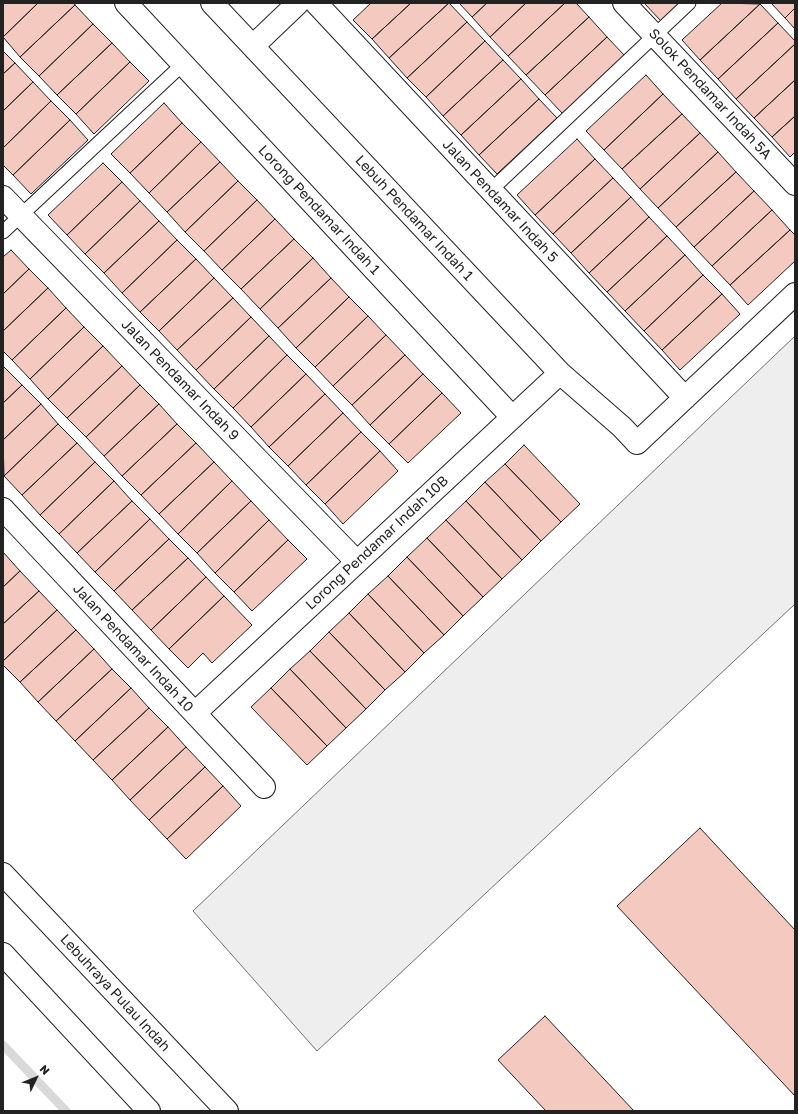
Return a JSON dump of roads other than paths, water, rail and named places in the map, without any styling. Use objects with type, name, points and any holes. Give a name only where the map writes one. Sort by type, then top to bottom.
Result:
[{"type":"street","name":"Lorong Pendamar Indah 1","points":[[126,3],[512,417]]},
{"type":"street","name":"Lebuh Pendamar Indah 1","points":[[212,3],[560,373],[622,427],[637,443],[685,398]]},
{"type":"street","points":[[253,46],[298,3]]},
{"type":"street","name":"Jalan Pendamar Indah 5","points":[[316,3],[685,398]]},
{"type":"street","name":"Solok Pendamar Indah 5A","points":[[624,3],[795,184]]},
{"type":"street","name":"Jalan Pendamar Indah 9","points":[[3,197],[357,562]]},
{"type":"street","points":[[685,398],[795,294]]},
{"type":"street","name":"Lorong Pendamar Indah 10B","points":[[195,714],[560,373]]},
{"type":"street","name":"Jalan Pendamar Indah 10","points":[[3,509],[264,787]]},
{"type":"street","name":"Lebuhraya Pulau Indah","points":[[3,874],[227,1111]]},
{"type":"street","points":[[3,954],[149,1111]]},
{"type":"lane","points":[[491,190],[689,3]]},
{"type":"lane","points":[[3,232],[183,64]]},
{"type":"waterway","points":[[3,1045],[66,1111]]}]
